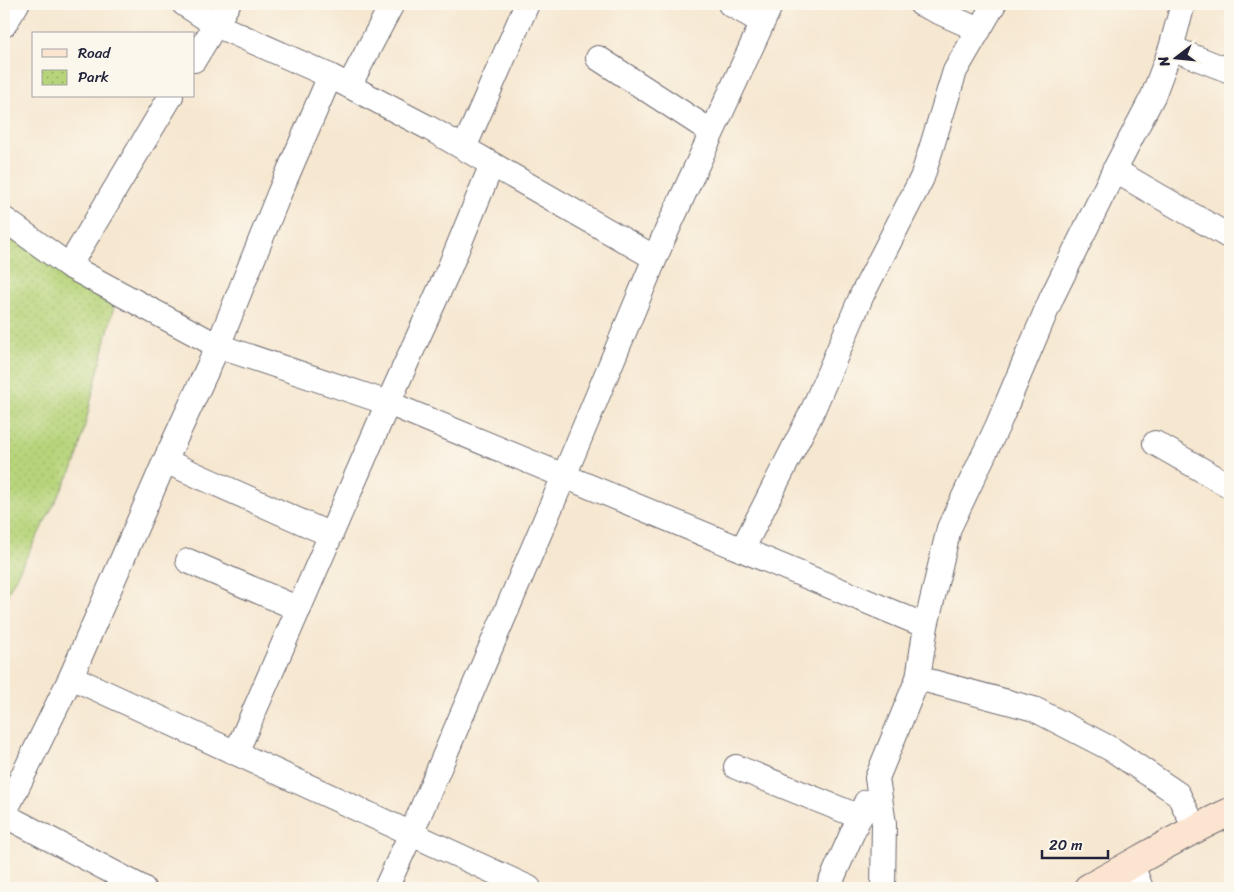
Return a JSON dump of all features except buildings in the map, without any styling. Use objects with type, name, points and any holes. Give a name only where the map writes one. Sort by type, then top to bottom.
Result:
[{"type":"main road","points":[[1088,888],[1136,877],[1195,828],[1230,812]]},
{"type":"street","points":[[4,25],[16,4]]},
{"type":"street","points":[[184,4],[216,25],[340,81],[464,148],[655,258]]},
{"type":"street","points":[[195,58],[228,4]]},
{"type":"street","points":[[143,888],[4,814],[71,677],[165,461],[218,346],[279,194],[340,81],[392,4]]},
{"type":"street","points":[[464,148],[527,4]]},
{"type":"street","points":[[386,888],[412,834],[655,258],[767,13],[730,4]]},
{"type":"street","points":[[921,4],[979,30]]},
{"type":"street","points":[[742,550],[812,412],[862,295],[922,178],[955,71],[994,4]]},
{"type":"street","points":[[828,888],[877,778],[918,678],[926,626],[949,528],[997,427],[1052,297],[1114,170],[1153,96],[1171,48],[1183,4]]},
{"type":"street","points":[[1171,48],[1230,71]]},
{"type":"street","points":[[598,58],[712,132]]},
{"type":"street","points":[[69,266],[170,98]]},
{"type":"street","points":[[236,753],[388,403],[449,268],[492,164]]},
{"type":"street","points":[[1114,170],[1230,237]]},
{"type":"street","points":[[4,219],[69,266],[218,346],[388,403],[926,626]]},
{"type":"street","points":[[1155,442],[1230,486]]},
{"type":"street","points":[[165,461],[331,535]]},
{"type":"street","points":[[188,561],[299,609]]},
{"type":"street","points":[[71,677],[529,888]]},
{"type":"street","points":[[918,678],[1034,709],[1113,750],[1178,794],[1195,828]]},
{"type":"street","points":[[736,767],[860,817]]},
{"type":"street","points":[[877,778],[884,824],[883,888]]},
{"type":"green space","points":[[4,222],[118,290],[76,462],[4,600]]}]
